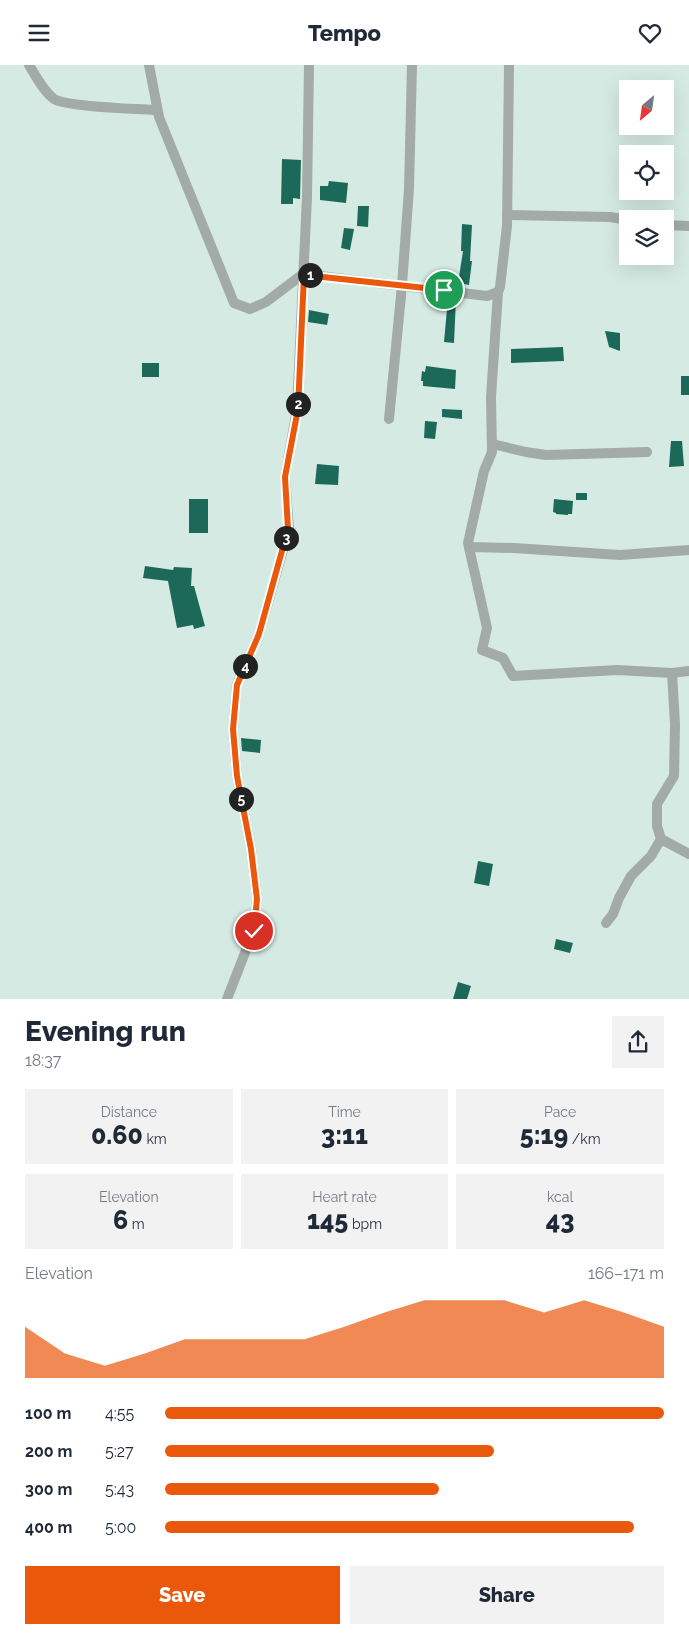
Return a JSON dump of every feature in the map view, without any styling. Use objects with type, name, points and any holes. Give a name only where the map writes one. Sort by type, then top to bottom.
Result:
[{"type":"street","points":[[28,65],[49,94],[56,100],[77,104],[157,110]]},
{"type":"street","points":[[149,65],[157,110],[234,303],[250,309],[266,302],[304,275],[487,295],[498,292]]},
{"type":"street","points":[[227,999],[254,931],[257,899],[251,849],[237,776],[233,729],[237,685],[259,634],[288,529],[285,477],[298,409],[307,197],[308,65]]},
{"type":"street","points":[[389,419],[409,189],[412,65]]},
{"type":"street","points":[[508,65],[508,215],[498,292],[492,397],[492,452],[484,471],[468,543],[487,628],[482,650],[503,658],[513,676],[617,670],[672,673],[689,671]]},
{"type":"street","points":[[508,215],[619,218]]},
{"type":"street","points":[[674,225],[689,226]]},
{"type":"street","points":[[492,444],[526,453],[546,455],[648,452]]},
{"type":"street","points":[[469,547],[620,555],[689,550]]},
{"type":"street","points":[[672,673],[675,724],[674,776],[657,804],[657,826],[661,839],[689,854]]},
{"type":"street","points":[[606,923],[613,914],[619,898],[634,872],[650,856],[661,839]]},
{"type":"building","points":[[282,159],[301,160],[300,199],[293,198],[293,204],[281,204]]},
{"type":"building","points":[[329,181],[348,183],[346,203],[320,200],[320,186],[328,186]]},
{"type":"building","points":[[358,206],[369,206],[368,227],[357,226]]},
{"type":"building","points":[[462,224],[472,225],[470,261],[472,261],[469,285],[460,283],[461,278],[459,277],[463,251],[461,251]]},
{"type":"building","points":[[344,228],[354,229],[350,250],[341,248]]},
{"type":"building","points":[[448,298],[456,299],[454,343],[444,342]]},
{"type":"building","points":[[309,310],[329,314],[327,325],[308,322]]},
{"type":"building","points":[[605,331],[620,333],[620,351],[609,347]]},
{"type":"building","points":[[563,347],[564,361],[511,363],[511,349]]},
{"type":"building","points":[[142,363],[159,363],[159,377],[142,377]]},
{"type":"building","points":[[426,366],[456,370],[455,389],[423,386],[423,381],[421,381],[422,371],[425,372]]},
{"type":"building","points":[[681,376],[689,376],[689,395],[681,395]]},
{"type":"building","points":[[442,409],[462,410],[462,419],[442,417]]},
{"type":"building","points":[[425,421],[437,422],[435,439],[424,438]]},
{"type":"building","points":[[671,441],[682,441],[684,466],[669,467]]},
{"type":"building","points":[[317,464],[339,466],[338,485],[315,484]]},
{"type":"building","points":[[576,493],[587,493],[587,500],[576,500]]},
{"type":"building","points":[[189,499],[208,499],[208,533],[189,533]]},
{"type":"building","points":[[554,499],[573,501],[572,514],[556,514],[553,512]]},
{"type":"building","points":[[145,566],[173,570],[174,567],[192,568],[191,586],[194,586],[205,626],[194,629],[193,625],[177,628],[168,581],[143,578]]},
{"type":"building","points":[[241,738],[261,740],[260,753],[242,751]]},
{"type":"building","points":[[478,861],[493,864],[489,886],[474,883]]},
{"type":"building","points":[[556,939],[573,943],[570,953],[554,949]]},
{"type":"building","points":[[458,982],[471,986],[467,999],[453,999]]},
{"type":"route","points":[[254,931],[257,899],[251,849],[237,776],[233,729],[237,685],[259,634],[277,576],[288,529],[285,477],[298,409],[304,275],[444,290]]}]
